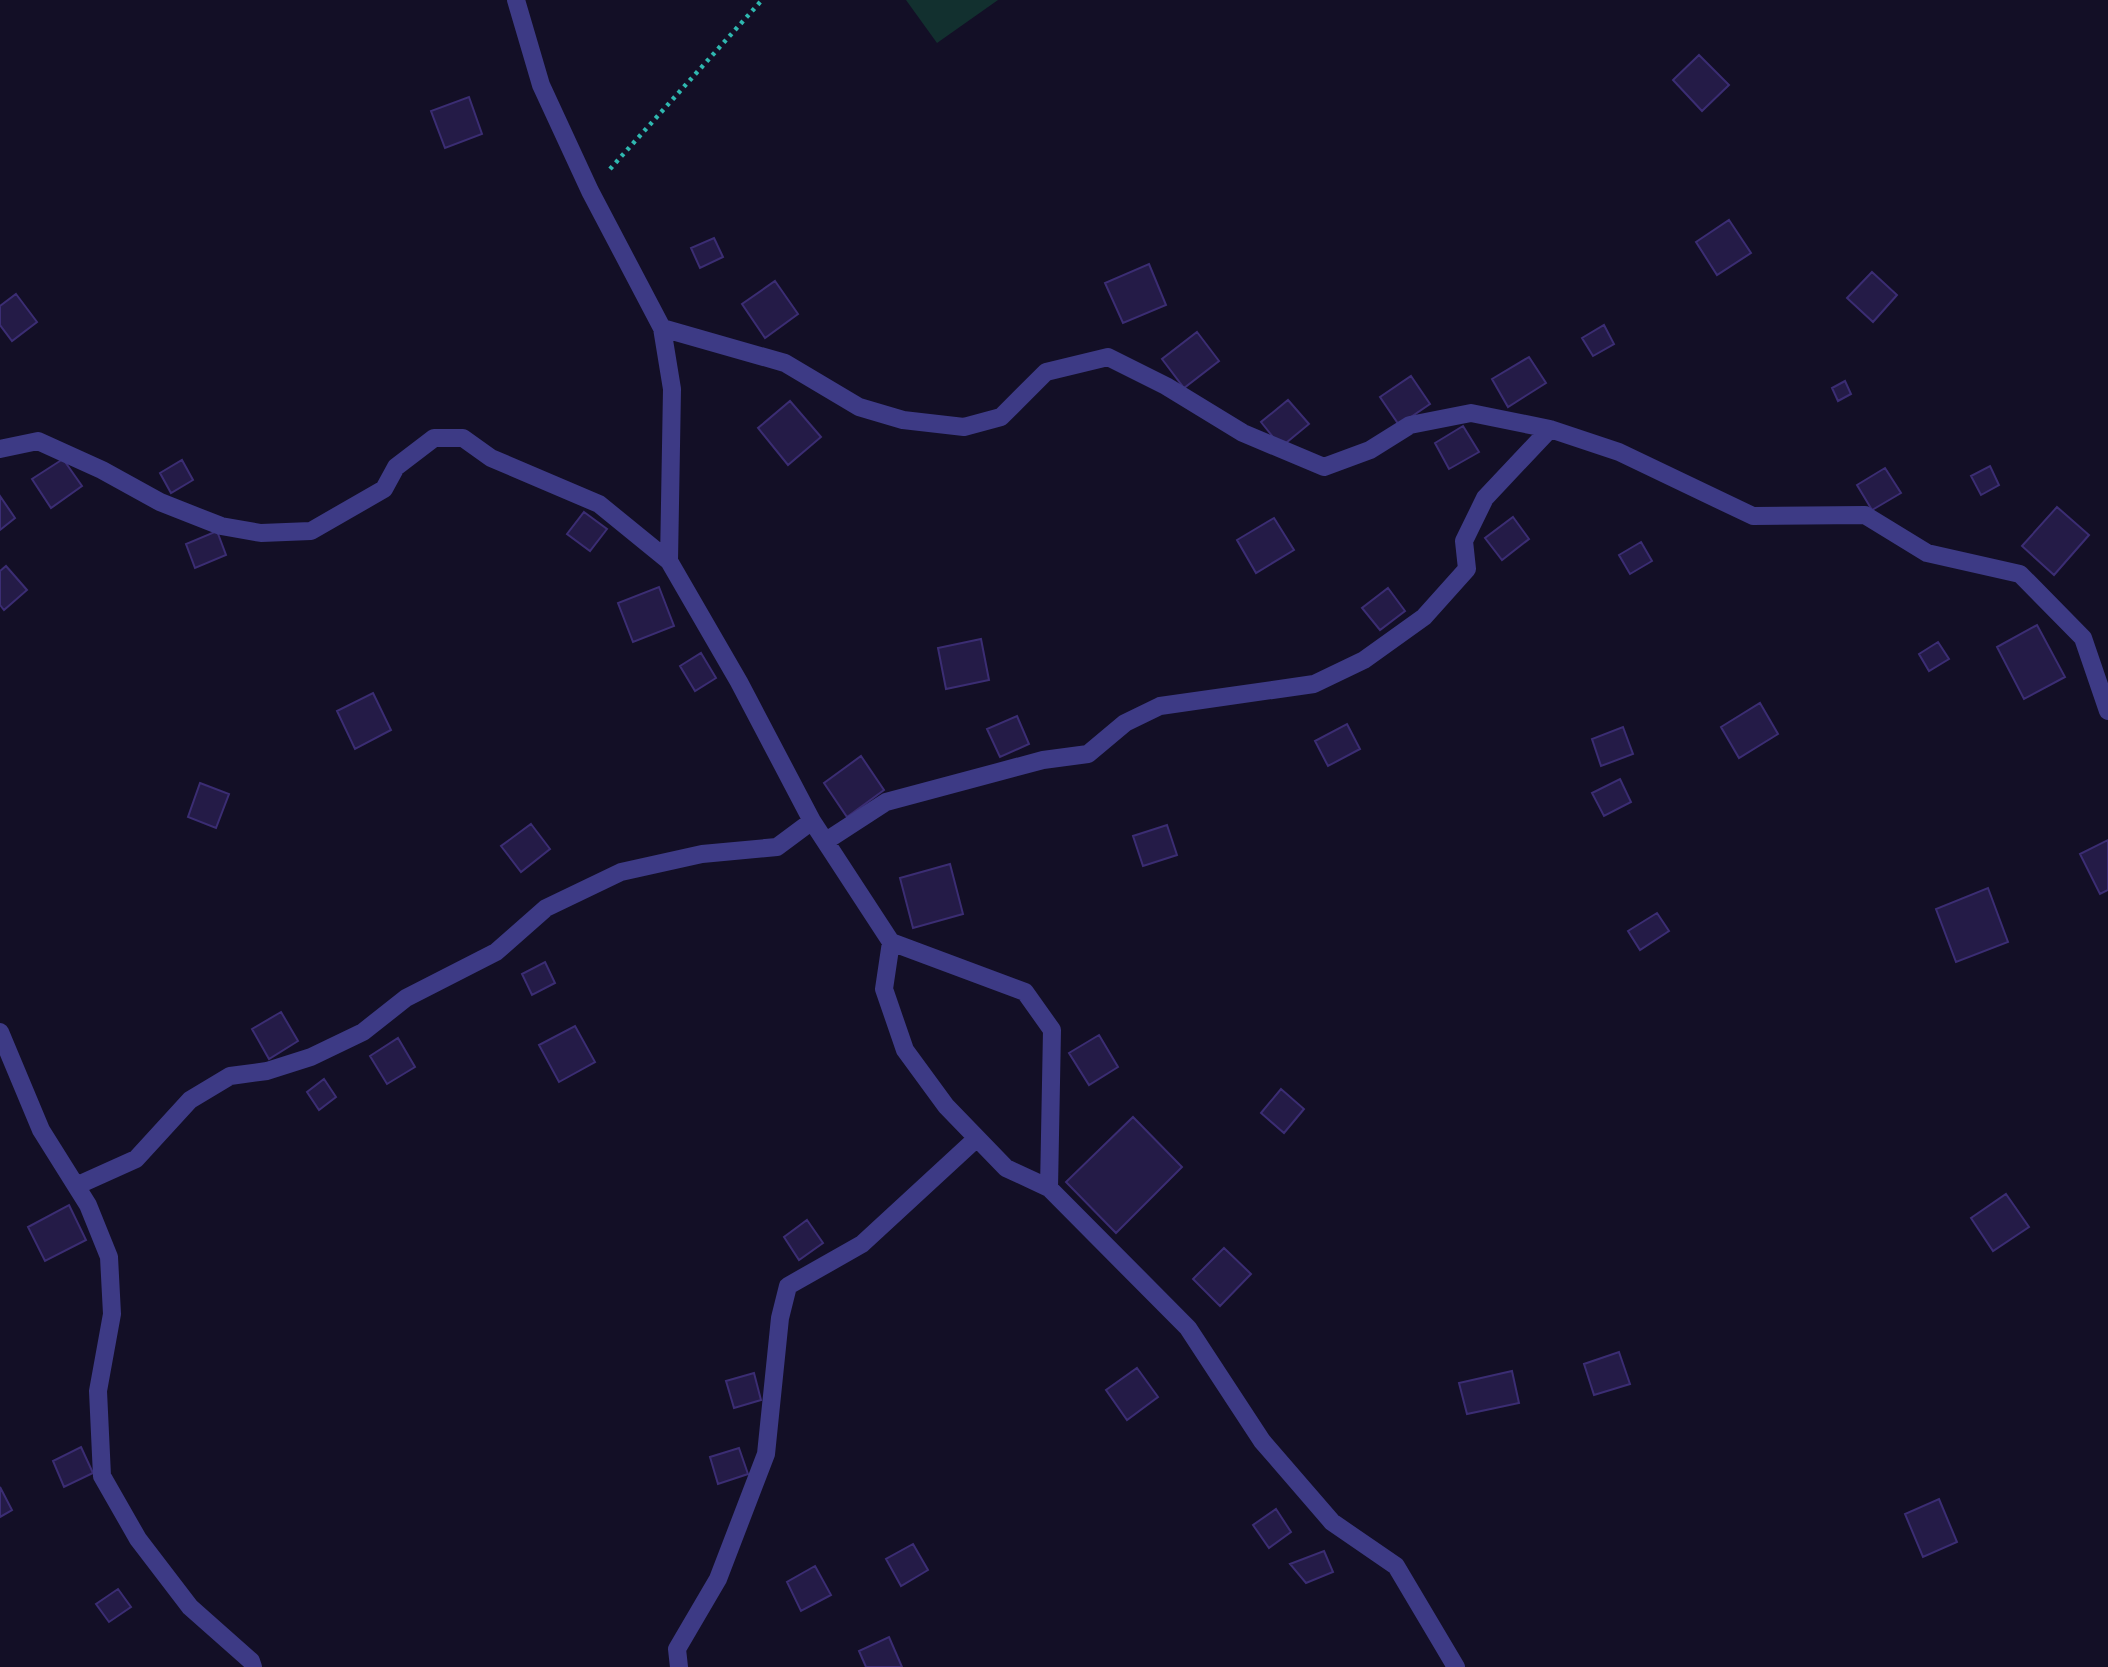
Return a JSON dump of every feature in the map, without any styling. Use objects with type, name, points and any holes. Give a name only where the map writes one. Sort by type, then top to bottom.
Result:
[{"type":"street","points":[[516,0],[541,85],[590,191],[662,328],[672,389],[669,561]]},
{"type":"street","points":[[662,328],[785,363],[859,407],[915,421],[964,426],[1001,417],[1046,372],[1108,357],[1166,386],[1243,433],[1324,467],[1370,450],[1410,425],[1471,413],[1550,429],[1619,452],[1753,516],[1865,515],[1927,553],[2020,575],[2083,638],[2108,711]]},
{"type":"street","points":[[826,841],[886,802],[1043,760],[1088,754],[1125,723],[1160,706],[1314,684],[1364,660],[1424,617],[1467,569],[1464,541],[1485,498],[1550,429]]},
{"type":"street","points":[[0,449],[38,441],[102,470],[160,502],[221,526],[261,533],[311,531],[384,489],[396,467],[434,438],[463,438],[492,458],[599,504],[669,561],[738,682],[812,821],[891,942],[1025,992],[1052,1030],[1049,1188]]},
{"type":"street","points":[[76,1186],[136,1159],[191,1100],[230,1076],[267,1071],[311,1057],[363,1032],[406,998],[496,952],[546,908],[621,872],[702,854],[777,847],[812,821]]},
{"type":"street","points":[[891,942],[884,989],[905,1051],[946,1106],[1006,1168],[1049,1188],[1188,1328],[1262,1441],[1332,1522],[1395,1566],[1456,1667]]},
{"type":"street","points":[[0,1032],[41,1130],[88,1205],[109,1257],[112,1314],[98,1391],[102,1476],[138,1539],[190,1606],[251,1661],[253,1667]]},
{"type":"street","points":[[679,1667],[677,1648],[718,1579],[766,1454],[780,1318],[788,1286],[862,1244],[977,1138]]},
{"type":"path","points":[[590,191],[762,0]]},
{"type":"green space","points":[[906,0],[998,0],[937,43]]},
{"type":"building","points":[[1699,55],[1729,85],[1702,111],[1673,80]]},
{"type":"building","points":[[469,97],[482,134],[445,148],[431,111]]},
{"type":"building","points":[[1729,220],[1751,253],[1717,275],[1696,242]]},
{"type":"building","points":[[714,238],[723,257],[700,268],[691,248]]},
{"type":"building","points":[[1149,264],[1166,305],[1123,323],[1105,283]]},
{"type":"building","points":[[1872,272],[1897,295],[1873,322],[1847,298]]},
{"type":"building","points":[[775,281],[798,314],[765,338],[742,304]]},
{"type":"building","points":[[16,294],[37,322],[12,341],[0,325],[0,306]]},
{"type":"building","points":[[1604,325],[1614,344],[1593,356],[1582,338]]},
{"type":"building","points":[[1197,332],[1219,361],[1184,388],[1162,359]]},
{"type":"building","points":[[1529,357],[1546,383],[1508,407],[1492,379]]},
{"type":"building","points":[[1411,376],[1430,404],[1399,425],[1380,397]]},
{"type":"building","points":[[1845,381],[1851,394],[1838,401],[1832,388]]},
{"type":"building","points":[[1288,400],[1309,424],[1281,447],[1261,422]]},
{"type":"building","points":[[790,401],[821,437],[788,465],[758,428]]},
{"type":"building","points":[[1463,426],[1479,452],[1449,469],[1435,443]]},
{"type":"building","points":[[63,459],[82,486],[51,508],[32,479]]},
{"type":"building","points":[[182,460],[193,480],[171,493],[160,473]]},
{"type":"building","points":[[1990,466],[1999,485],[1981,495],[1971,476]]},
{"type":"building","points":[[1885,468],[1901,493],[1872,510],[1857,485]]},
{"type":"building","points":[[0,496],[15,518],[0,530]]},
{"type":"building","points":[[2057,507],[2089,535],[2054,575],[2022,546]]},
{"type":"building","points":[[584,512],[607,529],[590,551],[567,534]]},
{"type":"building","points":[[1513,517],[1529,539],[1502,560],[1485,538]]},
{"type":"building","points":[[1274,518],[1294,550],[1256,573],[1237,540]]},
{"type":"building","points":[[217,531],[226,555],[195,568],[186,544]]},
{"type":"building","points":[[1641,542],[1652,561],[1630,574],[1619,555]]},
{"type":"building","points":[[6,566],[27,590],[4,610],[0,605],[0,571]]},
{"type":"building","points":[[659,587],[674,626],[633,642],[618,603]]},
{"type":"building","points":[[1388,588],[1405,611],[1380,630],[1362,608]]},
{"type":"building","points":[[2037,625],[2065,677],[2024,699],[1997,647]]},
{"type":"building","points":[[981,639],[989,680],[946,689],[938,648]]},
{"type":"building","points":[[1938,642],[1949,659],[1929,671],[1919,654]]},
{"type":"building","points":[[701,653],[716,678],[695,691],[680,666]]},
{"type":"building","points":[[373,693],[391,730],[355,749],[337,711]]},
{"type":"building","points":[[1760,703],[1778,734],[1739,758],[1721,727]]},
{"type":"building","points":[[1017,716],[1029,744],[1000,757],[987,729]]},
{"type":"building","points":[[1347,724],[1360,749],[1328,766],[1315,741]]},
{"type":"building","points":[[1623,727],[1633,754],[1601,766],[1592,739]]},
{"type":"building","points":[[861,756],[884,790],[847,817],[824,783]]},
{"type":"building","points":[[1620,779],[1631,802],[1604,816],[1592,793]]},
{"type":"building","points":[[200,783],[229,794],[216,828],[188,817]]},
{"type":"building","points":[[531,824],[550,849],[521,872],[501,846]]},
{"type":"building","points":[[1167,825],[1177,855],[1143,866],[1133,836]]},
{"type":"building","points":[[2108,840],[2108,890],[2100,894],[2080,854]]},
{"type":"building","points":[[950,864],[963,914],[913,928],[900,878]]},
{"type":"building","points":[[1988,888],[2008,942],[1956,962],[1936,909]]},
{"type":"building","points":[[1657,913],[1669,931],[1640,950],[1628,931]]},
{"type":"building","points":[[545,962],[555,983],[532,995],[522,974]]},
{"type":"building","points":[[281,1012],[298,1041],[269,1059],[252,1029]]},
{"type":"building","points":[[575,1026],[595,1062],[559,1082],[539,1045]]},
{"type":"building","points":[[1099,1035],[1118,1067],[1089,1085],[1069,1053]]},
{"type":"building","points":[[398,1038],[415,1067],[387,1084],[370,1056]]},
{"type":"building","points":[[324,1079],[336,1097],[319,1110],[307,1092]]},
{"type":"building","points":[[1281,1089],[1304,1109],[1284,1133],[1261,1113]]},
{"type":"building","points":[[1133,1117],[1182,1167],[1116,1233],[1066,1182]]},
{"type":"building","points":[[2006,1194],[2029,1227],[1993,1251],[1971,1218]]},
{"type":"building","points":[[69,1205],[86,1240],[45,1261],[28,1227]]},
{"type":"building","points":[[807,1220],[823,1243],[799,1260],[784,1237]]},
{"type":"building","points":[[1224,1248],[1251,1274],[1220,1306],[1193,1279]]},
{"type":"building","points":[[1619,1352],[1630,1384],[1594,1395],[1584,1364]]},
{"type":"building","points":[[1137,1368],[1158,1397],[1127,1420],[1106,1390]]},
{"type":"building","points":[[1512,1371],[1519,1403],[1467,1414],[1459,1383]]},
{"type":"building","points":[[754,1373],[761,1400],[734,1408],[726,1381]]},
{"type":"building","points":[[81,1447],[93,1473],[64,1487],[53,1461]]},
{"type":"building","points":[[739,1448],[748,1474],[718,1484],[710,1457]]},
{"type":"building","points":[[0,1487],[12,1510],[0,1517]]},
{"type":"building","points":[[1939,1499],[1957,1542],[1923,1557],[1905,1514]]},
{"type":"building","points":[[1276,1509],[1291,1532],[1269,1548],[1253,1525]]},
{"type":"building","points":[[913,1544],[928,1570],[901,1586],[886,1559]]},
{"type":"building","points":[[1324,1551],[1333,1572],[1306,1583],[1290,1564]]},
{"type":"building","points":[[815,1566],[831,1595],[801,1611],[787,1582]]},
{"type":"building","points":[[118,1589],[131,1607],[109,1622],[96,1604]]},
{"type":"building","points":[[889,1637],[902,1667],[866,1667],[859,1651]]}]
